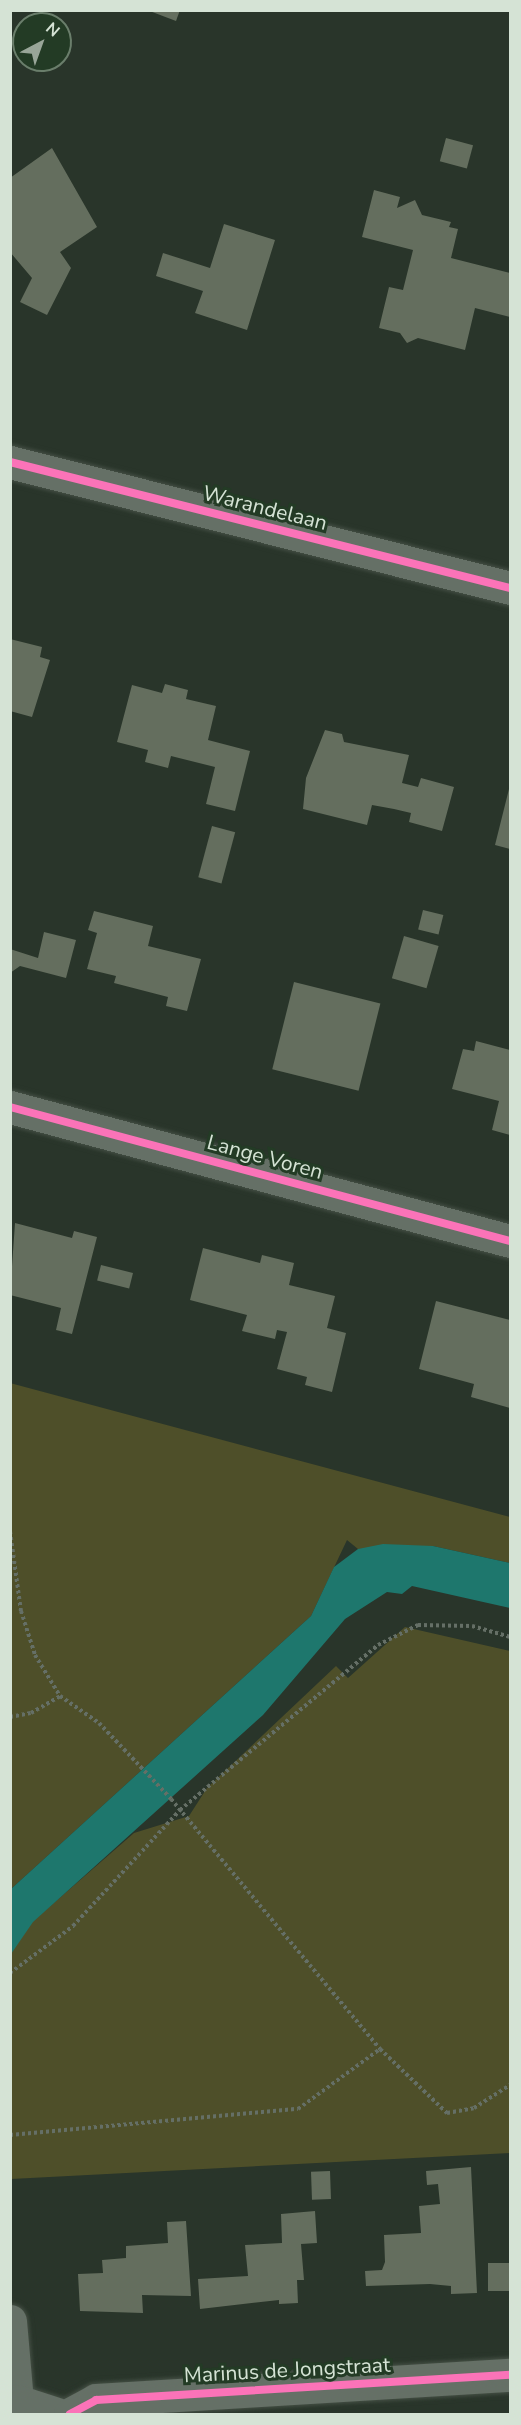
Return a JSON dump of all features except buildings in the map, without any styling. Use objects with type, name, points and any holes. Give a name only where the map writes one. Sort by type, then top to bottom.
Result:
[{"type":"street","name":"Warandelaan","points":[[10,462],[510,588]]},
{"type":"street","name":"Lange Voren","points":[[10,1107],[510,1241]]},
{"type":"street","points":[[10,2321],[17,2401],[57,2415]]},
{"type":"street","name":"Marinus de Jongstraat","points":[[70,2415],[96,2400],[510,2375]]},
{"type":"path","points":[[10,1531],[21,1611],[35,1655],[60,1696],[99,1723],[132,1761],[171,1799],[380,2049],[447,2113],[474,2108],[510,2085]]},
{"type":"path","points":[[10,1974],[73,1926],[180,1810],[378,1645],[418,1625],[472,1626],[510,1637]]},
{"type":"path","points":[[10,1717],[31,1713],[60,1696]]},
{"type":"path","points":[[10,2135],[298,2109],[380,2049]]},
{"type":"green space","points":[[10,1383],[510,1517],[510,1563],[433,1546],[358,1549],[347,1540],[311,1616],[11,1889]]},
{"type":"green space","points":[[405,1627],[510,1651],[510,2153],[11,2179],[11,1952],[32,1922],[134,1833],[189,1816],[207,1788],[336,1666],[348,1678]]},
{"type":"water","points":[[383,1544],[433,1546],[510,1563],[510,1608],[412,1586],[402,1594],[387,1592],[345,1619],[263,1715],[33,1922],[11,1954],[11,1889],[311,1616],[334,1567],[358,1549]]},
{"type":"cycle path","points":[[10,462],[510,588]]},
{"type":"cycle path","points":[[10,1107],[510,1241]]},
{"type":"cycle path","points":[[70,2414],[96,2400],[510,2375]]}]
